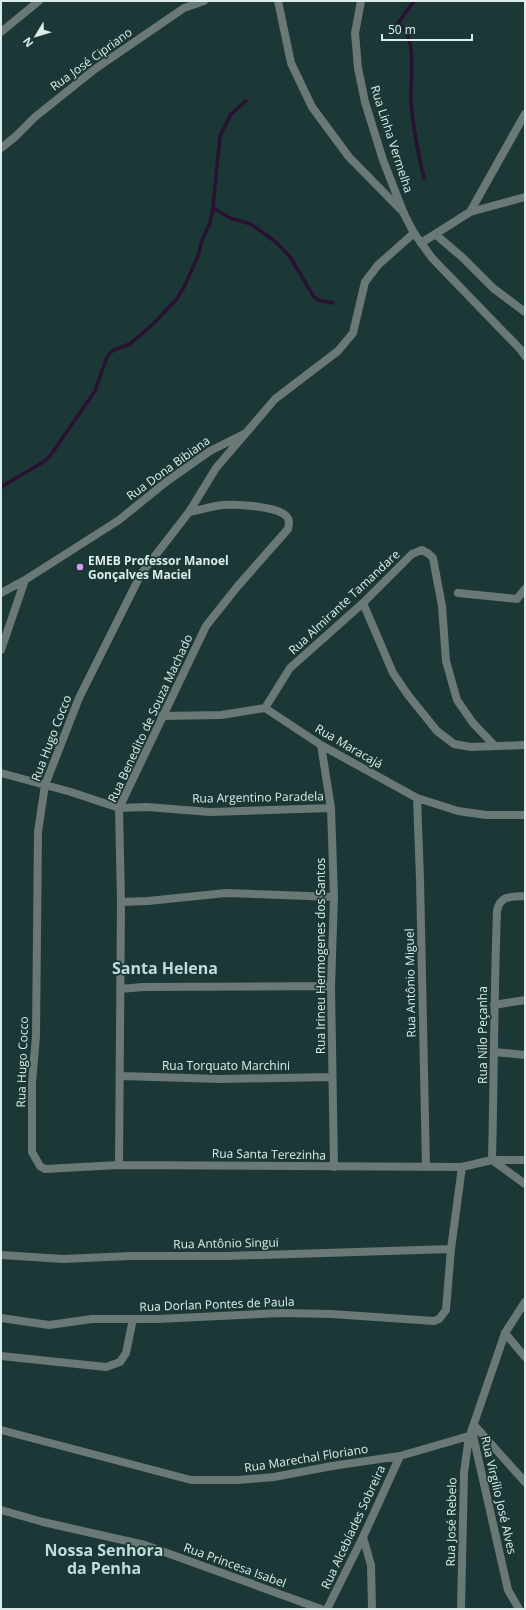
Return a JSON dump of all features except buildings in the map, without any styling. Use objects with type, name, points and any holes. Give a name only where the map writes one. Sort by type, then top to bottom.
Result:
[{"type":"street","points":[[1,32],[39,1]]},
{"type":"street","name":"Rua José Cipriano","points":[[1,148],[15,138],[35,117],[95,69],[184,8],[204,1]]},
{"type":"street","points":[[278,1],[291,63],[312,107],[349,157],[404,214],[414,233],[432,258],[521,350],[525,356]]},
{"type":"street","name":"Rua Linha Vermelha","points":[[361,1],[355,33],[360,81],[383,160],[404,214]]},
{"type":"street","points":[[470,212],[525,114]]},
{"type":"street","points":[[421,243],[470,212],[525,197]]},
{"type":"street","name":"Rua Dona Bibiana","points":[[1,593],[25,580],[119,520],[166,482],[210,451],[248,431],[275,399],[338,351],[353,333],[365,282],[378,265],[414,233]]},
{"type":"street","points":[[435,234],[462,257],[493,288],[525,312]]},
{"type":"street","name":"Rua Hugo Cocco","points":[[45,1168],[40,1166],[32,1152],[32,1083],[36,1036],[38,832],[45,785],[79,698],[140,574],[189,512],[216,468],[248,431]]},
{"type":"street","name":"Rua Benedito de Souza Machado","points":[[119,1165],[121,1076],[121,902],[119,808],[206,626],[237,587],[288,529],[289,521],[281,512],[256,506],[222,505],[189,512]]},
{"type":"street","name":"Rua Almirante Tamandare","points":[[265,708],[290,668],[363,603],[412,554],[422,550],[433,558],[442,606],[446,661],[457,700],[473,723],[494,745]]},
{"type":"street","points":[[1,650],[25,580]]},
{"type":"street","points":[[458,594],[521,600],[525,589]]},
{"type":"street","points":[[363,603],[393,673],[408,695],[437,731],[454,744],[471,747],[525,745]]},
{"type":"street","points":[[162,716],[221,715],[265,708]]},
{"type":"street","name":"Rua Maracajá","points":[[265,708],[321,745],[417,798],[458,811],[486,815],[525,815]]},
{"type":"street","name":"Rua Irineu Hermogenes dos Santos","points":[[321,745],[331,808],[334,897],[331,986],[334,1167]]},
{"type":"street","name":"Rua Argentino Paradela","points":[[1,773],[119,808],[147,807],[210,812],[331,808]]},
{"type":"street","name":"Rua Antônio Miguel","points":[[417,798],[426,1167]]},
{"type":"street","points":[[121,902],[148,901],[226,893],[334,897]]},
{"type":"street","name":"Rua Nilo Peçanha","points":[[492,1160],[497,911],[499,903],[503,899],[525,896]]},
{"type":"street","points":[[120,989],[143,987],[331,986]]},
{"type":"street","points":[[494,1005],[525,1000]]},
{"type":"street","points":[[495,1052],[525,1055]]},
{"type":"street","name":"Rua Torquato Marchini","points":[[121,1076],[221,1079],[332,1077]]},
{"type":"street","points":[[492,1160],[525,1184]]},
{"type":"street","name":"Rua Santa Terezinha","points":[[45,1168],[119,1165],[462,1167],[492,1160],[525,1160]]},
{"type":"street","points":[[451,1249],[462,1167]]},
{"type":"street","name":"Rua Antônio Singui","points":[[1,1255],[63,1259],[130,1256],[226,1256],[451,1249]]},
{"type":"street","name":"Rua Dorlan Pontes de Paula","points":[[1,1318],[49,1325],[92,1319],[133,1319],[281,1313],[331,1314],[434,1320],[439,1319],[446,1310],[451,1249]]},
{"type":"street","name":"Rua José Rebelo","points":[[461,1609],[464,1473],[472,1431],[505,1333],[525,1302]]},
{"type":"street","points":[[1,1356],[106,1367],[120,1362],[126,1353],[133,1319]]},
{"type":"street","points":[[505,1333],[525,1357]]},
{"type":"street","name":"Rua Marechal Floriano","points":[[1,1430],[191,1480],[238,1480],[274,1477],[332,1466],[400,1456],[472,1431]]},
{"type":"street","points":[[472,1431],[525,1482]]},
{"type":"street","name":"Rua Virgílio José Alves","points":[[472,1431],[508,1590],[519,1609]]},
{"type":"street","name":"Rua Alcebíades Sobreira","points":[[327,1609],[363,1537],[400,1456]]},
{"type":"street","name":"Rua Princesa Isabel","points":[[1,1510],[43,1522],[145,1545],[321,1609]]},
{"type":"street","points":[[363,1537],[371,1565],[372,1609]]},
{"type":"waterway","points":[[414,1],[398,23],[406,32],[411,48],[411,102],[416,140],[424,178]]},
{"type":"waterway","points":[[1,487],[45,461],[50,456],[95,391],[107,357],[112,351],[130,344],[153,324],[176,300],[184,287],[198,256],[202,240],[210,223],[220,136],[231,114],[246,101]]},
{"type":"waterway","points":[[213,208],[230,218],[251,224],[277,243],[290,257],[314,297],[318,300],[333,303]]},
{"type":"place","name":"EMEB Professor Manoel Gonçalves Maciel","points":[[80,567]]},
{"type":"district","name":"Santa Helena","points":[[165,968]]},
{"type":"district","name":"Nossa Senhora da Penha","points":[[104,1559]]}]
